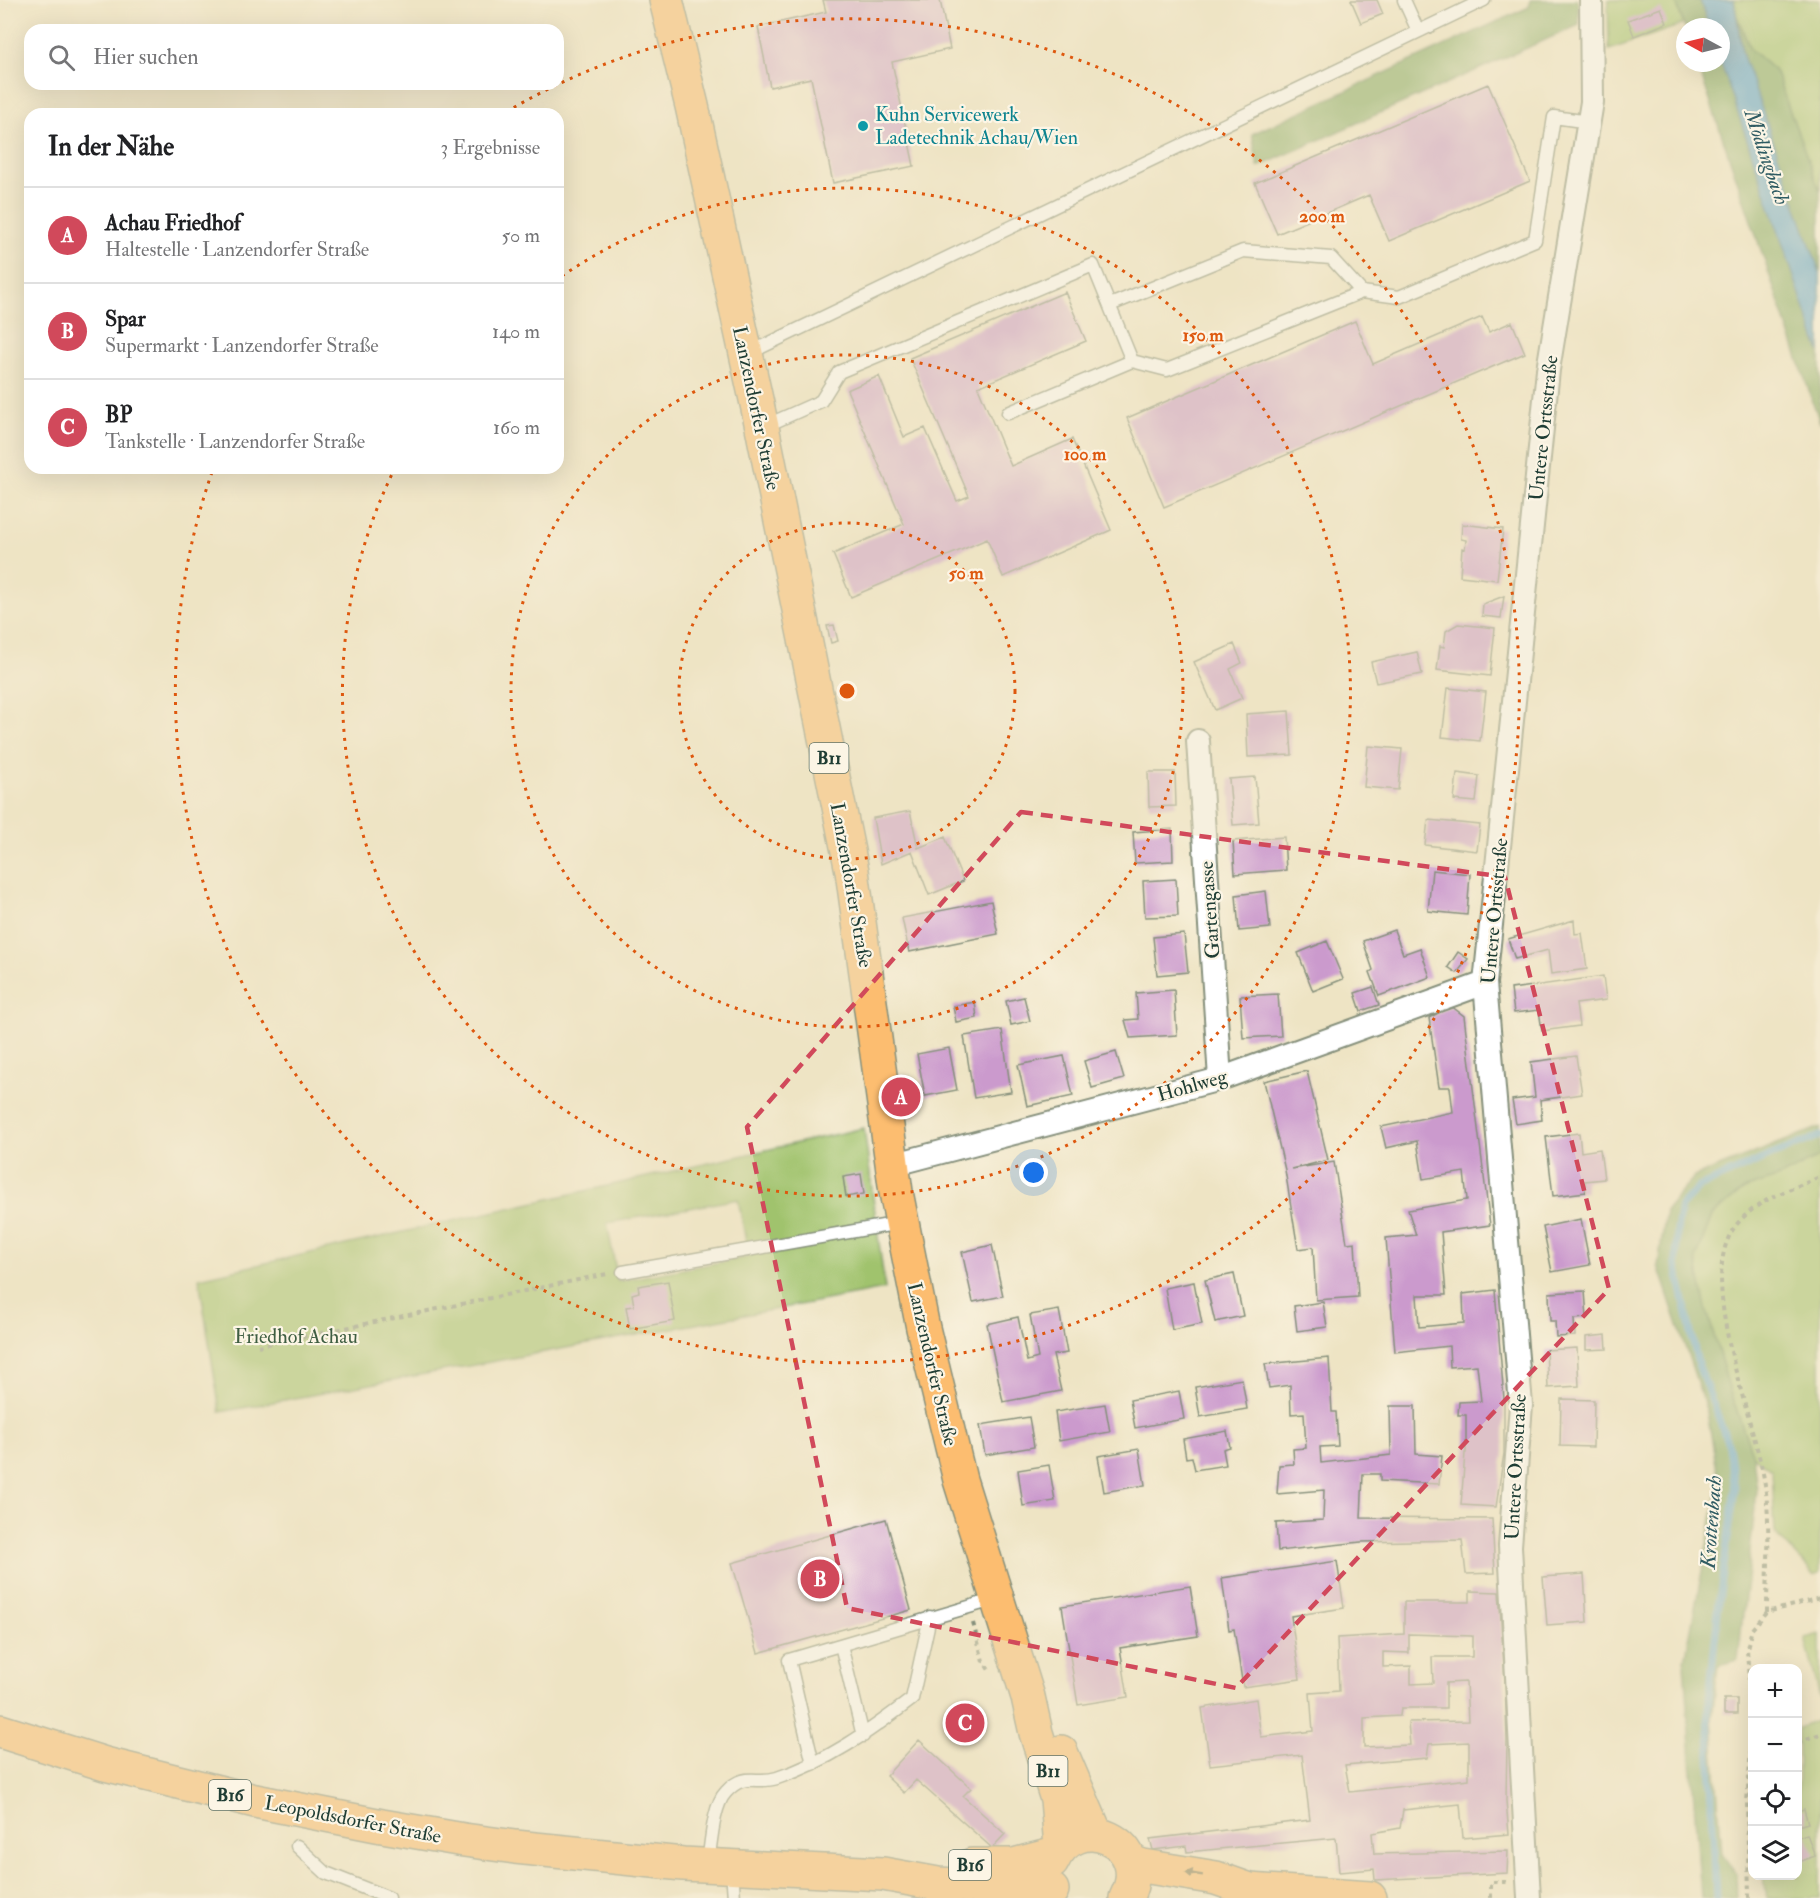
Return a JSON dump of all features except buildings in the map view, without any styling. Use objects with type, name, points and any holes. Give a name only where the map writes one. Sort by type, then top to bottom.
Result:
[{"type":"main road","name":"Lanzendorfer Straße","points":[[673,13],[762,427],[852,871],[892,1165],[901,1222],[923,1328],[960,1480],[1028,1697]]},
{"type":"main road","name":"B11","points":[[1028,1697],[1050,1728],[1096,1834]]},
{"type":"main road","name":"B11","points":[[1028,1697],[1036,1733],[1057,1799],[1058,1851],[1050,1872],[1054,1894]]},
{"type":"main road","name":"Leopoldsdorfer Straße","points":[[0,1731],[105,1764],[255,1801],[382,1827],[725,1876]]},
{"type":"main road","points":[[1058,1851],[1067,1842],[1081,1835],[1096,1834],[1118,1843],[1131,1862],[1133,1881],[1126,1898]]},
{"type":"main road","name":"B16","points":[[725,1876],[883,1874],[942,1865],[1014,1865],[1058,1851]]},
{"type":"main road","points":[[1131,1862],[1216,1878],[1235,1894],[1370,1898]]},
{"type":"main road","name":"B16","points":[[883,1874],[938,1884],[1054,1894]]},
{"type":"street","name":"Untere Ortsstraße","points":[[1529,1898],[1510,1546],[1521,1404],[1485,983],[1548,370],[1593,102],[1591,0]]},
{"type":"street","name":"Gartengasse","points":[[1198,741],[1220,1079]]},
{"type":"street","name":"Hohlweg","points":[[892,1165],[1220,1079],[1485,983]]},
{"type":"lane","points":[[1404,0],[1418,32]]},
{"type":"lane","points":[[746,355],[1484,0]]},
{"type":"lane","points":[[1008,413],[1132,361],[1167,370],[1362,292],[1399,297],[1535,240],[1554,117],[1589,122]]},
{"type":"lane","points":[[1110,305],[1243,250],[1330,258],[1362,292]]},
{"type":"lane","points":[[762,427],[821,401],[839,372],[1093,265],[1132,361]]},
{"type":"lane","points":[[624,1272],[901,1222]]},
{"type":"lane","points":[[813,1764],[789,1660],[997,1599]]},
{"type":"lane","points":[[725,1876],[716,1811],[724,1793],[741,1779],[774,1780],[813,1764],[863,1736],[912,1699],[930,1617]]},
{"type":"lane","points":[[841,1645],[863,1736]]},
{"type":"lane","points":[[297,1846],[326,1873],[389,1898]]},
{"type":"path","points":[[1767,1612],[1765,1485],[1754,1432],[1727,1335],[1721,1293],[1725,1248],[1737,1224],[1763,1202],[1820,1177]]},
{"type":"path","points":[[258,1346],[624,1272]]},
{"type":"path","points":[[1751,1718],[1747,1648],[1752,1629],[1767,1612],[1820,1599]]},
{"type":"path","points":[[1802,1740],[1820,1734]]},
{"type":"path","points":[[1749,1898],[1747,1802],[1750,1772]]},
{"type":"highlighted area","points":[[1021,812],[1505,877],[1609,1289],[1236,1688],[847,1608],[747,1127]]},
{"type":"green space","points":[[1530,0],[1578,0],[1579,25],[1258,167],[1252,134],[1529,7]]},
{"type":"green space","points":[[1608,0],[1675,0],[1682,18],[1676,18],[1676,27],[1609,50]]},
{"type":"green space","points":[[1675,0],[1700,0],[1706,18],[1681,18]]},
{"type":"green space","points":[[1734,0],[1820,0],[1820,192],[1775,71],[1750,49],[1737,17]]},
{"type":"green space","points":[[1737,17],[1750,49],[1775,71],[1820,192],[1820,273],[1742,53]]},
{"type":"green space","points":[[1700,72],[1724,72],[1820,353],[1820,423]]},
{"type":"green space","points":[[1820,1127],[1820,1156],[1782,1176],[1744,1189],[1712,1215],[1696,1259],[1705,1304],[1730,1392],[1753,1456],[1757,1490],[1738,1660],[1718,1665],[1712,1719],[1722,1854],[1736,1874],[1737,1898],[1701,1898],[1684,1665],[1719,1482],[1707,1412],[1658,1266],[1666,1210],[1694,1177]]},
{"type":"green space","name":"Friedhof Achau","points":[[864,1128],[885,1289],[220,1412],[199,1278]],"holes":[[[738,1199],[749,1257],[618,1281],[607,1223]]]},
{"type":"green space","points":[[1820,1156],[1820,1573],[1814,1575],[1775,1533],[1772,1470],[1753,1456],[1730,1392],[1705,1304],[1696,1259],[1712,1216],[1744,1189],[1782,1176]]},
{"type":"green space","points":[[1820,1634],[1820,1697],[1805,1638]]},
{"type":"green space","points":[[1820,1719],[1820,1898],[1767,1898],[1765,1880],[1802,1880],[1802,1726]]},
{"type":"water","name":"Mödlingbach","points":[[1700,0],[1734,0],[1742,53],[1820,273],[1820,353],[1724,72],[1730,72],[1730,18],[1706,18]]},
{"type":"waterway","name":"Krottenbach","points":[[1716,1898],[1708,1709],[1719,1601],[1735,1489],[1729,1446],[1698,1364],[1676,1265],[1677,1231],[1681,1206],[1699,1187],[1820,1136]]},
{"type":"place","name":"Kuhn Servicewerk Ladetechnik Achau/Wien","points":[[863,126]]},
{"type":"place","name":"Achau Friedhof","points":[[901,1097]]},
{"type":"place","name":"Spar","points":[[820,1579]]},
{"type":"place","name":"BP","points":[[965,1723]]}]
